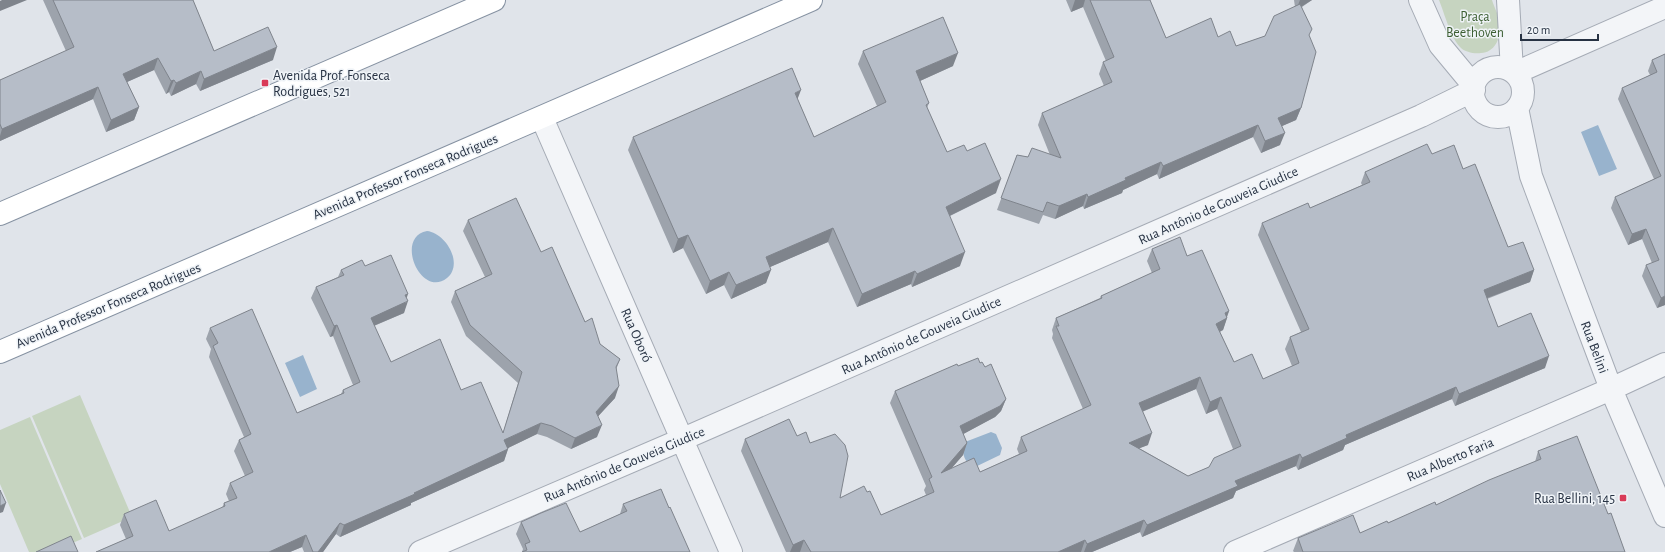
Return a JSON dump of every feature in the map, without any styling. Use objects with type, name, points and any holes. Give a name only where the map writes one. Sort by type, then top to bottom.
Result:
[{"type":"highway","points":[[0,214],[492,0]]},
{"type":"highway","name":"Avenida Professor Fonseca Rodrigues","points":[[0,352],[811,0]]},
{"type":"street","points":[[1420,0],[1440,45],[1481,100],[1504,116],[1512,113],[1518,108],[1523,98],[1517,77],[1508,0]]},
{"type":"street","points":[[1517,77],[1559,53],[1665,7]]},
{"type":"street","points":[[1481,100],[1478,77],[1485,71],[1494,67],[1503,67],[1517,77]]},
{"type":"street","name":"Rua Antônio de Gouveia Giudice","points":[[420,552],[683,439],[1421,116],[1481,100]]},
{"type":"street","name":"Rua Belini","points":[[1481,100],[1531,176]]},
{"type":"street","name":"Rua Belini","points":[[1518,108],[1531,176],[1611,389],[1665,516]]},
{"type":"street","name":"Rua Oboró","points":[[542,118],[731,552]]},
{"type":"street","name":"Rua Alberto Faria","points":[[1235,552],[1611,389],[1665,364]]},
{"type":"green space","name":"Praça Beethoven","points":[[1439,0],[1492,0],[1500,23],[1500,33],[1494,47],[1486,52],[1478,53],[1467,52],[1461,48],[1457,44],[1451,32]]},
{"type":"green space","points":[[80,395],[132,517],[84,538],[32,416]]},
{"type":"green space","points":[[30,417],[82,539],[51,552],[29,552],[0,484],[0,430]]},
{"type":"water","points":[[1598,125],[1617,169],[1599,176],[1581,132]]},
{"type":"water","points":[[427,231],[441,237],[450,250],[453,258],[454,265],[452,272],[447,278],[437,282],[428,280],[421,274],[415,265],[412,254],[413,244],[417,236]]},
{"type":"water","points":[[303,355],[317,389],[300,397],[285,363]]},
{"type":"water","points":[[991,432],[996,434],[1002,448],[1000,455],[973,468],[967,462],[963,453],[965,442]]},
{"type":"building","points":[[53,0],[193,0],[214,51],[268,27],[277,47],[204,79],[201,71],[176,83],[174,80],[171,81],[158,58],[123,74],[139,107],[111,120],[98,87],[2,129],[0,124],[0,80],[74,47]]},
{"type":"building","points":[[1090,0],[1150,0],[1166,38],[1211,18],[1218,37],[1230,31],[1236,46],[1265,36],[1274,16],[1300,4],[1312,29],[1309,35],[1316,52],[1301,108],[1278,118],[1285,133],[1265,141],[1258,125],[1163,166],[1161,162],[1088,197],[1087,194],[1059,206],[1047,202],[1043,212],[1001,198],[1017,155],[1028,157],[1032,148],[1061,158],[1042,113],[1112,82],[1103,62],[1114,57]]},
{"type":"building","points":[[943,17],[958,53],[916,71],[929,103],[926,105],[947,152],[964,145],[967,151],[985,143],[1001,179],[946,207],[965,252],[917,274],[915,271],[862,294],[833,228],[766,257],[771,270],[736,285],[729,272],[710,281],[688,235],[678,239],[633,137],[792,68],[801,90],[795,93],[814,137],[886,102],[863,51]]},
{"type":"building","points":[[1665,54],[1665,296],[1661,298],[1646,265],[1659,260],[1646,229],[1632,234],[1615,197],[1661,176],[1622,88],[1657,72],[1652,60]]},
{"type":"building","points":[[1427,144],[1432,154],[1454,145],[1463,169],[1475,164],[1508,247],[1523,242],[1534,270],[1484,290],[1498,327],[1531,313],[1549,356],[1459,394],[1456,387],[1346,435],[1347,438],[1302,458],[1300,454],[1235,481],[1238,486],[1147,525],[1144,520],[1087,544],[1085,540],[1058,552],[811,552],[804,540],[793,545],[745,439],[789,419],[797,436],[806,432],[810,443],[835,434],[845,445],[848,456],[840,498],[864,486],[867,492],[870,491],[881,515],[934,492],[929,479],[932,477],[895,391],[957,364],[958,366],[978,358],[980,363],[982,362],[985,367],[991,364],[1006,399],[1000,406],[960,426],[967,443],[941,473],[974,458],[980,472],[1027,451],[1021,437],[1091,405],[1056,326],[1059,326],[1056,318],[1102,298],[1101,296],[1160,269],[1152,249],[1180,237],[1187,256],[1202,250],[1229,311],[1225,313],[1227,318],[1216,324],[1234,362],[1252,354],[1263,379],[1299,363],[1290,337],[1309,329],[1262,223],[1308,203],[1310,208],[1370,182],[1365,172]],"holes":[[[1200,377],[1210,402],[1221,397],[1241,446],[1214,458],[1209,467],[1188,476],[1129,443],[1152,433],[1139,403]]]},
{"type":"building","points":[[516,198],[541,252],[552,247],[585,322],[592,318],[600,344],[620,359],[616,367],[619,386],[596,412],[602,425],[575,438],[552,426],[541,423],[504,440],[508,449],[414,493],[415,494],[344,525],[340,523],[318,552],[313,552],[306,535],[269,552],[96,552],[133,536],[124,514],[156,500],[169,531],[225,506],[224,503],[237,498],[230,483],[253,472],[239,440],[251,434],[213,346],[218,343],[210,328],[252,309],[297,413],[344,393],[343,390],[360,382],[337,325],[334,326],[316,287],[344,275],[341,270],[362,260],[365,266],[391,255],[408,294],[405,295],[408,301],[371,318],[391,362],[440,339],[461,390],[481,382],[503,433],[522,372],[470,325],[455,291],[492,274],[468,220]]},
{"type":"building","points":[[1577,436],[1608,514],[1611,513],[1625,552],[1303,552],[1298,538],[1353,515],[1360,533],[1387,521],[1388,523],[1435,502],[1436,505],[1489,480],[1541,459],[1538,451]]},
{"type":"building","points":[[661,489],[690,552],[522,552],[527,550],[525,544],[530,542],[521,522],[566,503],[580,532],[627,511],[623,504]]},
{"type":"building","points":[[0,490],[6,503],[0,506]]},
{"type":"building","points":[[71,536],[78,552],[36,552]]},
{"type":"place","name":"Avenida Prof. Fonseca Rodrigues, 521","points":[[265,83]]},
{"type":"place","name":"Rua Bellini, 145","points":[[1623,498]]}]
